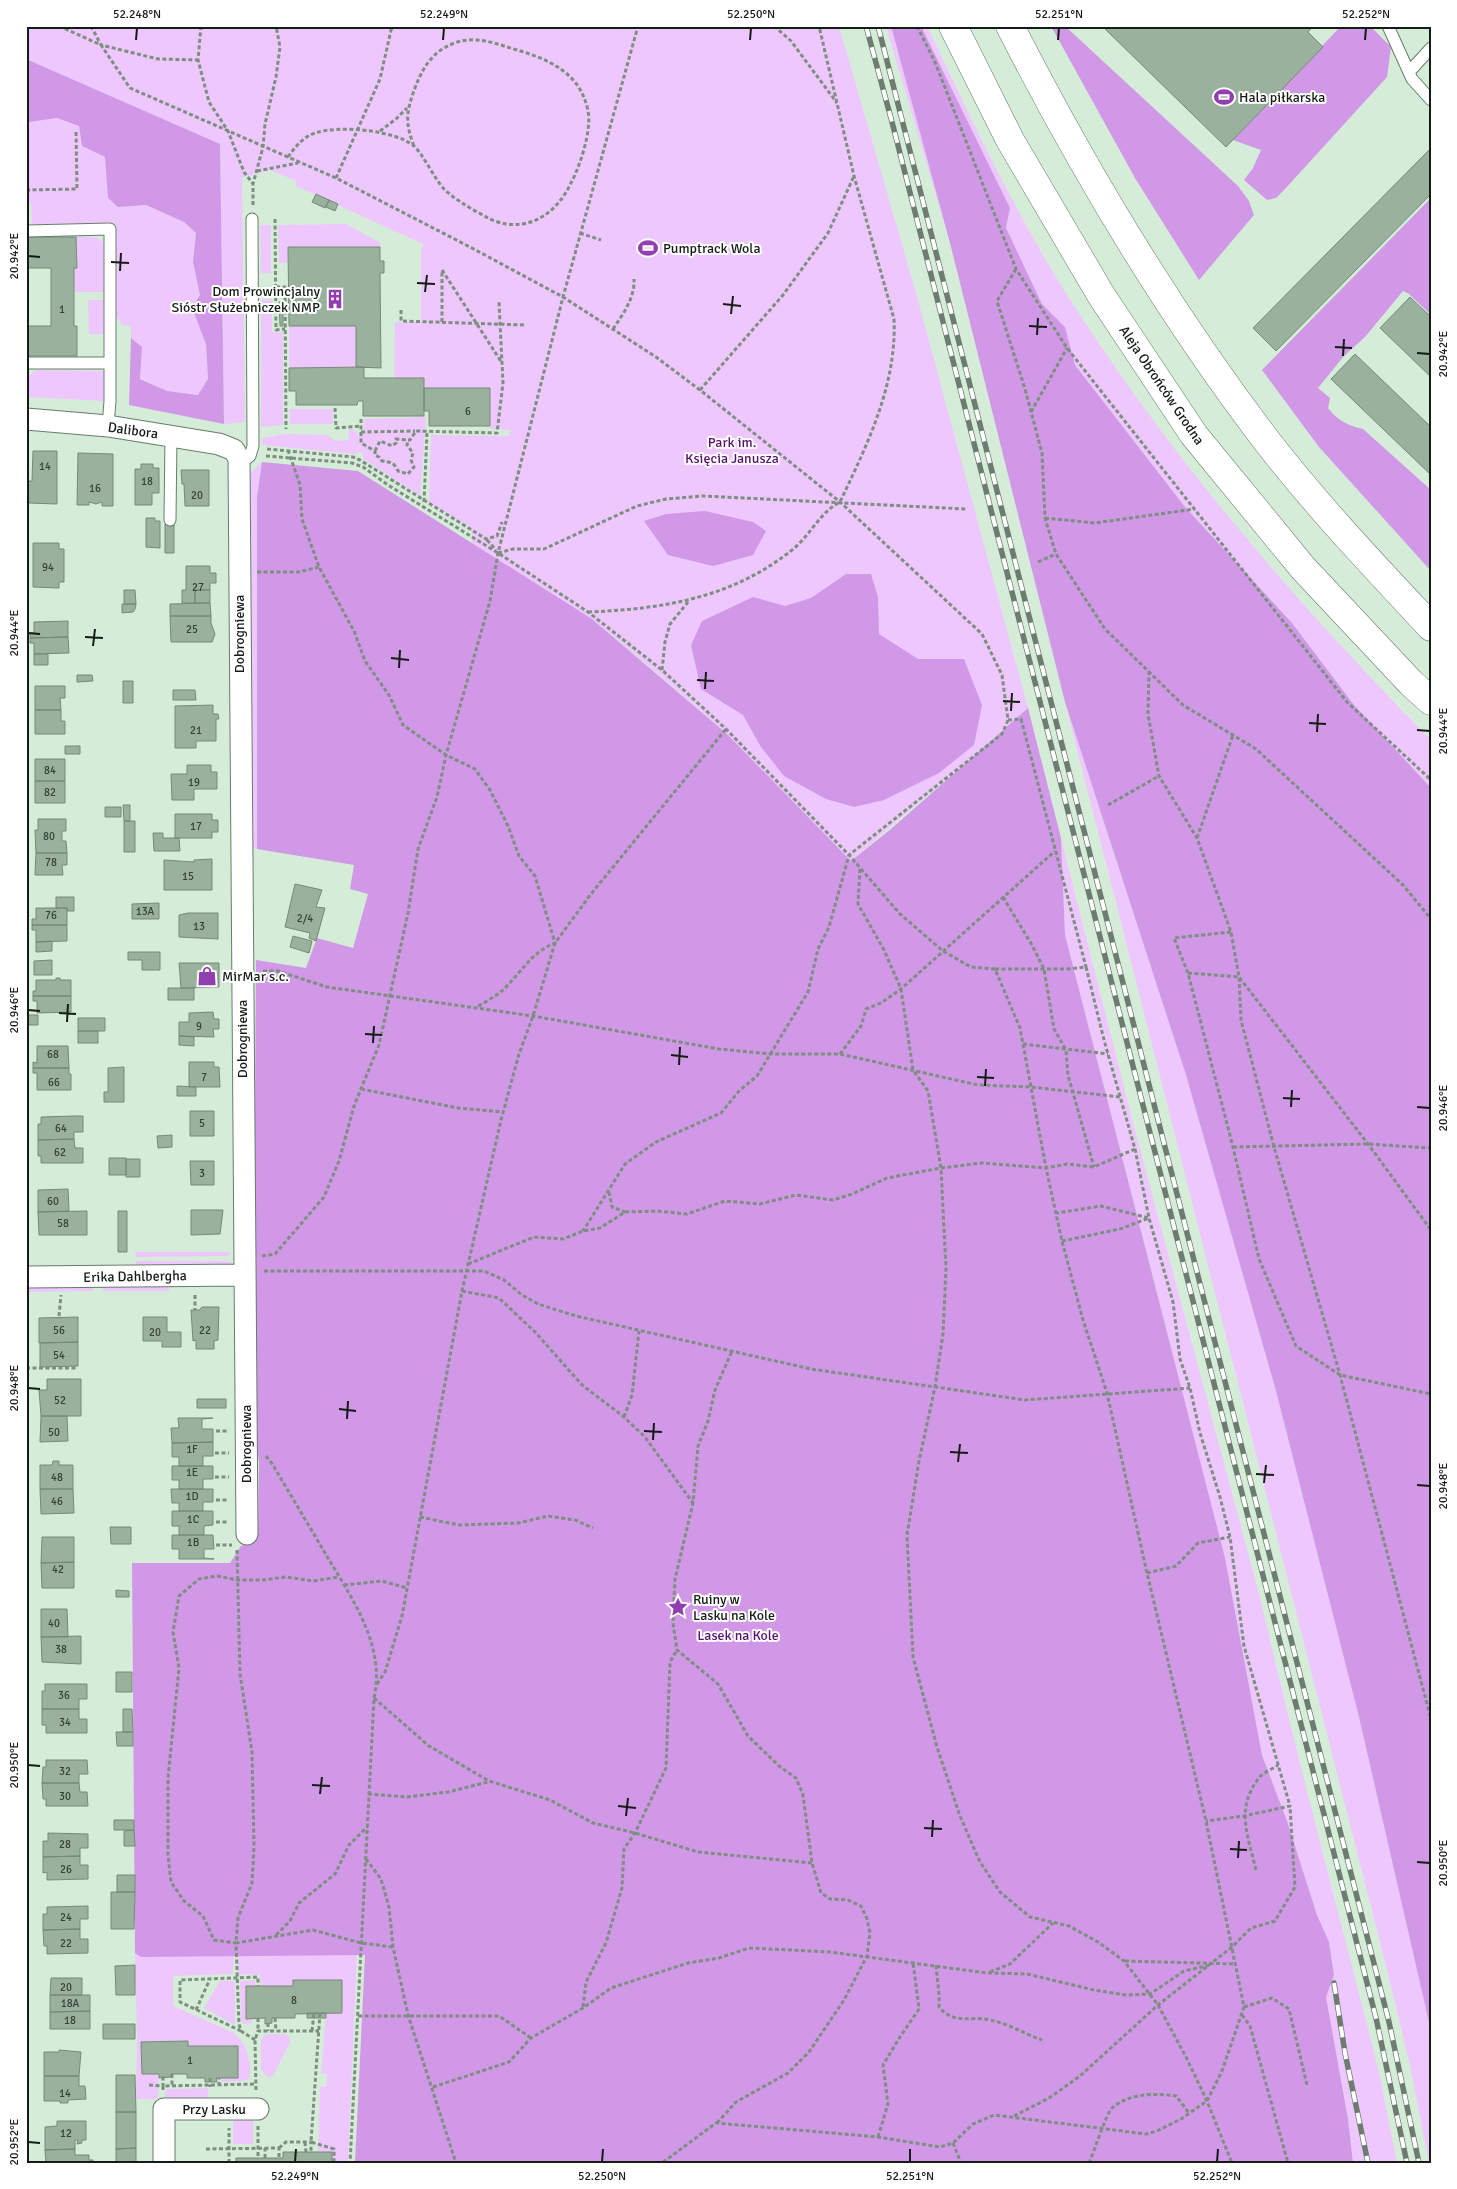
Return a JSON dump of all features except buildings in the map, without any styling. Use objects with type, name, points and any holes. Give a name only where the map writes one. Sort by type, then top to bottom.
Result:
[{"type":"highway","name":"Aleja Obrońców Grodna","points":[[953,26],[1010,140],[1101,295],[1194,434],[1304,568],[1411,683],[1431,701]]},
{"type":"highway","points":[[1010,26],[1098,190],[1160,289],[1212,366],[1267,441],[1346,535],[1431,627]]},
{"type":"street","name":"Dalibora","points":[[26,418],[108,426],[219,444],[230,448],[238,459]]},
{"type":"street","name":"Dobrogniewa","points":[[238,459],[247,1534]]},
{"type":"street","name":"Erika Dahlbergha","points":[[26,1277],[244,1267]]},
{"type":"street","name":"Przy Lasku","points":[[164,2163],[164,2109],[258,2109]]},
{"type":"lane","points":[[1388,26],[1408,72],[1431,100]]},
{"type":"lane","points":[[1408,72],[1431,48]]},
{"type":"lane","points":[[238,459],[248,459],[252,451],[252,219]]},
{"type":"lane","points":[[26,231],[110,229],[108,426]]},
{"type":"lane","points":[[26,363],[110,363]]},
{"type":"lane","points":[[170,520],[171,435]]},
{"type":"path","points":[[59,26],[101,45],[158,58],[198,60]]},
{"type":"path","points":[[91,26],[101,45],[130,88],[336,178],[563,297],[656,357],[840,502],[982,634],[1002,675],[1008,720],[1002,734],[849,855],[829,927],[818,949],[808,992],[757,1076],[739,1091],[721,1113],[656,1142],[625,1164],[583,1231]]},
{"type":"path","points":[[200,26],[198,60],[210,102],[228,131],[244,172],[253,184]]},
{"type":"path","points":[[252,219],[253,184],[264,147],[265,124],[276,77],[280,47],[276,26]]},
{"type":"path","points":[[336,178],[380,79],[392,26]]},
{"type":"path","points":[[244,1267],[274,1254],[324,1196],[339,1161],[361,1089],[379,1045],[388,997],[408,913],[418,849],[437,797],[446,755],[490,601],[498,553],[563,297],[638,26]]},
{"type":"path","points":[[774,26],[797,48],[838,104]]},
{"type":"path","points":[[588,612],[632,610],[688,602],[754,577],[792,550],[807,536],[831,507],[840,502],[869,441],[891,373],[895,339],[894,319],[854,176],[819,26]]},
{"type":"path","points":[[917,26],[935,62],[1016,268],[1067,348],[1347,702],[1431,780]]},
{"type":"path","points":[[470,39],[492,42],[541,56],[556,65],[578,87],[588,111],[589,127],[580,159],[572,182],[559,205],[538,220],[518,225],[495,221],[460,202],[444,189],[414,146],[407,128],[408,107],[420,75],[431,58],[451,44],[470,39]]},
{"type":"path","points":[[379,132],[408,107]]},
{"type":"path","points":[[26,190],[77,189],[76,130]]},
{"type":"path","points":[[288,157],[299,142],[314,133],[331,130],[379,132],[414,146]]},
{"type":"path","points":[[258,171],[300,162]]},
{"type":"path","points":[[700,390],[783,294],[806,264],[828,233],[854,176]]},
{"type":"path","points":[[275,219],[276,330],[286,329]]},
{"type":"path","points":[[580,233],[601,240]]},
{"type":"path","points":[[1016,268],[998,301],[1042,453],[1045,518],[1056,554],[1105,629],[1183,705],[1256,749],[1403,885],[1431,919]]},
{"type":"path","points":[[442,322],[442,270],[502,364]]},
{"type":"path","points":[[613,329],[626,309],[634,288],[634,279]]},
{"type":"path","points":[[276,287],[285,287],[286,429]]},
{"type":"path","points":[[361,432],[497,433],[503,383],[499,302]]},
{"type":"path","points":[[401,310],[401,321],[525,325]]},
{"type":"path","points":[[1031,412],[1067,348]]},
{"type":"path","points":[[335,408],[336,428],[361,426]]},
{"type":"path","points":[[361,419],[361,443],[375,451],[375,455],[380,457],[382,461],[395,464],[398,471],[408,474],[414,467],[411,460],[413,453],[407,445],[408,440],[416,431]]},
{"type":"path","points":[[253,428],[258,431],[258,444],[261,447],[353,457],[486,539],[498,553]]},
{"type":"path","points":[[424,502],[427,432]]},
{"type":"path","points":[[375,451],[380,441],[392,446],[396,443],[396,438],[408,440]]},
{"type":"path","points":[[288,450],[300,485],[302,519],[319,567],[354,631],[365,661],[389,695],[403,725],[446,755],[475,769],[490,790],[508,826],[519,856],[535,876],[556,943]]},
{"type":"path","points":[[266,456],[352,463],[363,467],[388,485],[498,553],[588,612],[662,670],[726,729],[849,855],[900,914],[943,951],[971,967],[995,969],[1086,967]]},
{"type":"path","points":[[498,553],[513,549],[544,549],[637,506],[666,499],[703,496],[966,509]]},
{"type":"path","points":[[1045,518],[1094,523],[1195,509]]},
{"type":"path","points":[[497,536],[502,522]]},
{"type":"path","points":[[486,539],[497,536],[504,530]]},
{"type":"path","points":[[1038,562],[1056,554]]},
{"type":"path","points":[[240,572],[299,572],[319,567]]},
{"type":"path","points":[[662,670],[665,642],[670,624],[688,602]]},
{"type":"path","points":[[1149,671],[1148,714],[1160,776],[1197,838],[1231,932],[1239,977],[1241,1020],[1274,1147],[1340,1375],[1431,1719]]},
{"type":"path","points":[[1008,720],[1021,719],[1108,1054],[1135,1148],[1149,1218],[1173,1302],[1180,1359],[1190,1388],[1200,1433],[1230,1537],[1244,1646],[1290,1806],[1294,1887],[1275,1920],[1251,1928],[1232,1947],[1158,2005],[1080,2076],[1049,2098],[1014,2116]]},
{"type":"path","points":[[377,1684],[385,1672],[402,1616],[462,1291],[503,1112],[519,1054],[556,943],[596,887],[726,729]]},
{"type":"path","points":[[1197,838],[1233,735]]},
{"type":"path","points":[[1108,805],[1160,776]]},
{"type":"path","points":[[840,1054],[861,1026],[866,1009],[881,1003],[900,989],[1055,851]]},
{"type":"path","points":[[860,868],[857,885],[858,904],[884,950],[900,989],[913,1070],[928,1091],[941,1168],[946,1268],[943,1334],[907,1535],[912,1657],[937,1747],[960,1816],[980,1862],[1000,1892],[1030,1917],[1069,1926],[1098,1942],[1124,1961],[1158,2005],[1207,2101],[1232,2163]]},
{"type":"path","points":[[1003,897],[1044,969],[1054,1028],[1066,1050],[1068,1075],[1094,1167]]},
{"type":"path","points":[[1231,932],[1174,938],[1188,973],[1233,1147],[1259,1259],[1296,1346],[1340,1375],[1431,1394]]},
{"type":"path","points":[[475,1008],[504,989],[525,964],[544,947],[556,943]]},
{"type":"path","points":[[716,2123],[878,2137],[940,2147],[953,2143],[973,2124],[994,2115],[1146,2134],[1157,2131],[1207,2101],[1222,2071],[1244,2007],[1206,1821],[1146,1572],[1107,1393],[1083,1320],[1062,1241],[1046,1168],[1020,1028],[995,969]]},
{"type":"path","points":[[242,970],[278,971],[327,987],[533,1016],[719,1049],[771,1054],[840,1054],[978,1086],[1031,1087],[1120,1098]]},
{"type":"path","points":[[1188,973],[1239,977],[1368,1144],[1431,1230]]},
{"type":"path","points":[[1023,1044],[1108,1054]]},
{"type":"path","points":[[361,1089],[458,1108],[503,1112]]},
{"type":"path","points":[[1233,1147],[1368,1144],[1431,1148]]},
{"type":"path","points":[[609,1191],[612,1207],[625,1212],[657,1211],[686,1214],[725,1201],[760,1204],[796,1195],[833,1200],[852,1194],[887,1178],[982,1163],[1046,1168],[1067,1164],[1094,1167],[1135,1148]]},
{"type":"path","points":[[1057,1213],[1100,1206],[1149,1218]]},
{"type":"path","points":[[468,1264],[534,1237],[563,1239],[583,1231],[600,1228],[625,1212]]},
{"type":"path","points":[[1062,1241],[1120,1229],[1149,1218]]},
{"type":"path","points":[[244,1267],[270,1270],[484,1271],[504,1280],[522,1295],[538,1304],[576,1316],[639,1331],[811,1369],[1026,1400],[1190,1388]]},
{"type":"path","points":[[462,1291],[499,1298],[536,1333],[582,1385],[624,1417],[645,1437],[693,1503]]},
{"type":"path","points":[[188,1294],[203,1294]]},
{"type":"path","points":[[52,1295],[70,1295]]},
{"type":"path","points":[[195,1300],[195,1310]]},
{"type":"path","points":[[59,1316],[61,1301]]},
{"type":"path","points":[[624,1417],[632,1395],[639,1331]]},
{"type":"path","points":[[583,2008],[586,1982],[606,1943],[622,1888],[624,1849],[635,1833],[666,1768],[670,1662],[677,1650],[673,1623],[674,1579],[693,1503],[698,1446],[708,1420],[715,1390],[732,1351]]},
{"type":"path","points":[[26,1368],[76,1368]]},
{"type":"path","points":[[246,1433],[273,1465],[359,1609],[373,1648],[377,1684],[374,1698],[368,1794],[350,2163]]},
{"type":"path","points":[[420,1517],[459,1525],[518,1524],[548,1516],[575,1520],[593,1528]]},
{"type":"path","points":[[1146,1572],[1176,1566],[1198,1543],[1230,1537]]},
{"type":"path","points":[[216,1545],[237,1545],[240,1674],[252,1752],[254,1846],[252,1883],[238,1918],[236,1943],[236,1975],[238,1978],[239,2024],[241,2031]]},
{"type":"path","points":[[339,1577],[313,1581],[286,1576],[262,1580],[237,1580],[217,1576],[199,1579],[179,1596],[172,1632],[179,1668],[168,1778],[168,1855],[171,1882],[184,1901],[203,1916],[214,1940],[236,1943],[313,1930],[361,1943],[393,1947]]},
{"type":"path","points":[[344,1585],[382,1581],[407,1588]]},
{"type":"path","points":[[662,2163],[716,2123],[736,2102],[788,2073],[809,2052],[844,2000],[867,1956],[870,1933],[868,1919],[861,1906],[848,1900],[830,1899],[821,1893],[812,1863],[803,1795],[796,1778],[778,1766],[748,1736],[718,1684],[677,1650]]},
{"type":"path","points":[[374,1698],[429,1746],[489,1781],[550,1800],[593,1823],[635,1833],[698,1852],[812,1863]]},
{"type":"path","points":[[1256,1870],[1244,1816],[1246,1801],[1260,1776],[1278,1765]]},
{"type":"path","points":[[368,1794],[407,1797],[448,1792],[489,1781]]},
{"type":"path","points":[[1206,1821],[1244,1816],[1290,1806]]},
{"type":"path","points":[[276,1935],[290,1922],[299,1903],[335,1874],[349,1845],[367,1827]]},
{"type":"path","points":[[365,1858],[381,1879],[389,1907],[393,1947],[408,2015],[433,2086],[456,2163]]},
{"type":"path","points":[[987,1973],[1010,1964],[1053,1922]]},
{"type":"path","points":[[433,2086],[509,2062],[532,2038],[583,2008],[610,1988],[688,1963],[719,1958],[749,1948],[867,1956],[987,1973],[1028,1974],[1094,1990],[1126,1995],[1150,1994],[1184,1971],[1210,1965]]},
{"type":"path","points":[[1124,1961],[1179,1961],[1210,1965],[1236,1964]]},
{"type":"path","points":[[878,2137],[888,2104],[883,2065],[919,2009],[913,1962]]},
{"type":"path","points":[[936,1966],[937,1983],[940,1992],[939,2007],[946,2016],[961,2020],[990,2020],[1042,2040]]},
{"type":"path","points":[[255,2040],[241,2031],[180,2002],[180,1980],[258,1977],[258,1986]]},
{"type":"path","points":[[196,2010],[210,1979]]},
{"type":"path","points":[[1244,2007],[1272,1998],[1289,2009],[1307,2085]]},
{"type":"path","points":[[312,2031],[314,2013]]},
{"type":"path","points":[[311,2152],[320,2013]]},
{"type":"path","points":[[1242,2014],[1250,2026],[1288,2163]]},
{"type":"path","points":[[358,2016],[499,2016],[532,2038]]},
{"type":"path","points":[[258,2018],[258,2031],[255,2040],[258,2158]]},
{"type":"path","points":[[275,2018],[276,2031]]},
{"type":"path","points":[[268,2024],[268,2031]]},
{"type":"path","points":[[258,2031],[319,2031]]},
{"type":"path","points":[[149,2085],[163,2086],[162,2074]]},
{"type":"path","points":[[172,2074],[172,2086]]},
{"type":"path","points":[[219,2078],[219,2086]]},
{"type":"path","points":[[1089,2163],[1112,2108],[1134,2096],[1164,2094],[1176,2096],[1189,2113]]},
{"type":"path","points":[[206,2149],[279,2148],[286,2142],[312,2142],[334,2149],[334,2163]]},
{"type":"path","points":[[305,2142],[306,2152]]},
{"type":"path","points":[[953,2143],[961,2163]]},
{"type":"path","points":[[265,2148],[265,2158]]},
{"type":"path","points":[[279,2148],[279,2158]]},
{"type":"green space","name":"Park im. Księcia Janusza","points":[[26,26],[839,26],[916,293],[1028,708],[851,861],[727,734],[658,674],[592,619],[471,543],[473,538],[470,527],[429,503],[431,435],[509,436],[511,430],[490,429],[490,388],[424,388],[424,378],[394,378],[395,322],[421,322],[421,251],[423,244],[296,186],[296,181],[270,170],[242,178],[245,422],[224,424],[220,144],[26,59]]},
{"type":"green space","points":[[886,26],[891,26],[950,243]]},
{"type":"green space","points":[[891,26],[921,26],[1010,208],[1006,228],[1042,304],[1065,327],[1075,365],[1185,507],[1292,623],[1354,705],[1431,788],[1431,2031],[1359,1717],[1276,1391],[1186,1075],[1065,702],[950,243]]},
{"type":"green space","points":[[921,26],[927,26],[980,137],[1018,210],[1058,281],[1080,315],[1159,428],[1201,483],[1290,589],[1431,740],[1431,788],[1354,705],[1292,623],[1185,507],[1075,365],[1065,327],[1042,304],[1006,228],[1010,208]]},
{"type":"green space","points":[[1051,26],[1065,26],[1238,186],[1249,201],[1254,215],[1199,280],[1135,178]]},
{"type":"green space","points":[[1341,26],[1370,26],[1391,47],[1387,77],[1285,189],[1276,198],[1267,200],[1244,180],[1253,168],[1261,150],[1233,140]]},
{"type":"green space","points":[[26,59],[220,144],[224,424],[129,405],[131,338],[142,347],[140,379],[167,391],[198,395],[208,379],[206,344],[192,308],[200,295],[193,262],[196,233],[184,222],[146,205],[118,207],[108,198],[105,157],[82,146],[79,126],[57,118],[29,122],[26,117]]},
{"type":"green space","points":[[26,117],[30,122],[57,118],[79,126],[82,146],[105,157],[108,198],[118,207],[146,205],[184,222],[196,233],[193,262],[200,295],[192,308],[206,344],[208,379],[199,395],[166,391],[140,378],[142,347],[131,338],[131,326],[122,325],[116,315],[115,223],[32,224],[31,203],[26,203]]},
{"type":"green space","points":[[1431,198],[1431,315],[1409,294],[1403,291],[1365,337],[1344,356],[1318,388],[1330,398],[1328,408],[1335,416],[1348,424],[1363,429],[1431,490],[1431,571],[1319,447],[1262,370]]},
{"type":"green space","points":[[346,224],[381,243],[380,247],[289,247],[289,263],[279,263],[278,225]]},
{"type":"green space","points":[[260,225],[271,225],[271,273],[261,273]]},
{"type":"green space","points":[[76,237],[97,238],[103,242],[105,246],[105,292],[74,292],[74,268],[77,267]]},
{"type":"green space","points":[[272,299],[272,332],[283,332],[283,425],[261,427],[261,300]]},
{"type":"green space","points":[[88,300],[105,300],[105,334],[89,334]]},
{"type":"green space","points":[[289,326],[356,326],[356,367],[289,368]]},
{"type":"green space","points":[[37,370],[105,371],[105,401],[26,397],[26,377]]},
{"type":"green space","points":[[290,409],[333,409],[333,424],[290,424]]},
{"type":"green space","points":[[426,417],[420,496],[363,459],[363,452],[354,454],[262,445],[262,438],[286,434],[328,435],[335,441],[348,440],[349,429],[357,431],[359,436],[364,435],[364,419]]},
{"type":"green space","points":[[262,462],[257,497],[257,849],[249,847],[247,476]]},
{"type":"green space","name":"Lasek na Kole","points":[[262,462],[358,471],[592,619],[727,734],[851,861],[891,829],[1028,708],[1061,838],[1065,935],[1225,1558],[1262,1755],[1287,1821],[1317,1915],[1329,1942],[1334,1975],[1326,1997],[1348,2119],[1353,2163],[355,2163],[365,1955],[141,1957],[135,1953],[132,1563],[230,1563],[241,1546],[251,1542],[258,1532],[259,1461],[253,1427],[256,960],[306,968],[317,938],[353,948],[368,894],[350,889],[354,865],[257,849],[257,497]]},
{"type":"green space","points":[[705,511],[753,522],[766,531],[753,555],[713,566],[668,555],[644,521],[666,514]]},
{"type":"green space","points":[[846,574],[871,574],[878,597],[879,634],[918,659],[964,659],[982,705],[974,745],[939,773],[884,800],[854,807],[826,799],[784,776],[761,747],[743,715],[701,689],[691,645],[702,621],[753,597],[785,606],[811,598]]},
{"type":"green space","points":[[1065,702],[1186,1075],[1276,1391],[1359,1717],[1431,2031],[1431,2163],[1429,2163],[1410,2065],[1386,1966]]},
{"type":"green space","points":[[1061,838],[1132,1119],[1259,1594],[1299,1760],[1379,2072],[1397,2163],[1353,2163],[1348,2119],[1326,1997],[1334,1975],[1329,1942],[1317,1915],[1287,1821],[1262,1755],[1225,1558],[1065,935]]},
{"type":"green space","points":[[135,1252],[231,1252],[228,1256],[136,1257]]},
{"type":"green space","points":[[136,1261],[227,1261],[234,1263],[230,1266],[136,1268]]},
{"type":"green space","points":[[26,1285],[93,1285],[93,1291],[26,1292]]},
{"type":"green space","points":[[103,1285],[169,1285],[169,1291],[103,1291]]},
{"type":"green space","points":[[135,1953],[142,1957],[234,1956],[233,1974],[173,1976],[173,2006],[239,2037],[248,2054],[250,2066],[249,2079],[221,2082],[221,2078],[238,2078],[237,2046],[188,2046],[188,2041],[142,2042],[142,2074],[159,2074],[158,2099],[136,2099]]},
{"type":"green space","points":[[357,1953],[348,2163],[332,2163],[332,2152],[318,2152],[320,2087],[326,2087],[327,2074],[321,2073],[326,2013],[342,2013],[342,1980],[294,1980],[293,1986],[261,1986],[260,1975],[238,1974],[238,1956]]},
{"type":"green space","points":[[255,1980],[256,1986],[246,1987],[246,2018],[252,2019],[252,2023],[244,2024],[241,2020],[240,1981]]},
{"type":"green space","points":[[220,1981],[235,1981],[235,2025],[204,2008]]},
{"type":"green space","points":[[267,2034],[286,2034],[291,2041],[273,2076],[267,2077],[261,2069],[261,2041]]},
{"type":"green space","points":[[208,2088],[208,2099],[165,2099],[165,2091],[167,2089]]},
{"type":"green space","points":[[233,2115],[253,2115],[253,2144],[233,2144]]},
{"type":"railway","points":[[866,26],[1376,2018],[1407,2163]]},
{"type":"railway","points":[[878,26],[1389,2022],[1419,2163]]},
{"type":"railway","points":[[1334,1983],[1345,2053],[1368,2163]]},
{"type":"place","name":"Hala piłkarska","points":[[1224,97]]},
{"type":"place","name":"Pumptrack Wola","points":[[648,248]]},
{"type":"place","name":"Dom Prowincjalny Sióstr Służebniczek NMP","points":[[335,299]]},
{"type":"place","name":"MirMar s.c.","points":[[207,976]]},
{"type":"place","name":"Ruiny w Lasku na Kole","points":[[678,1607]]}]
